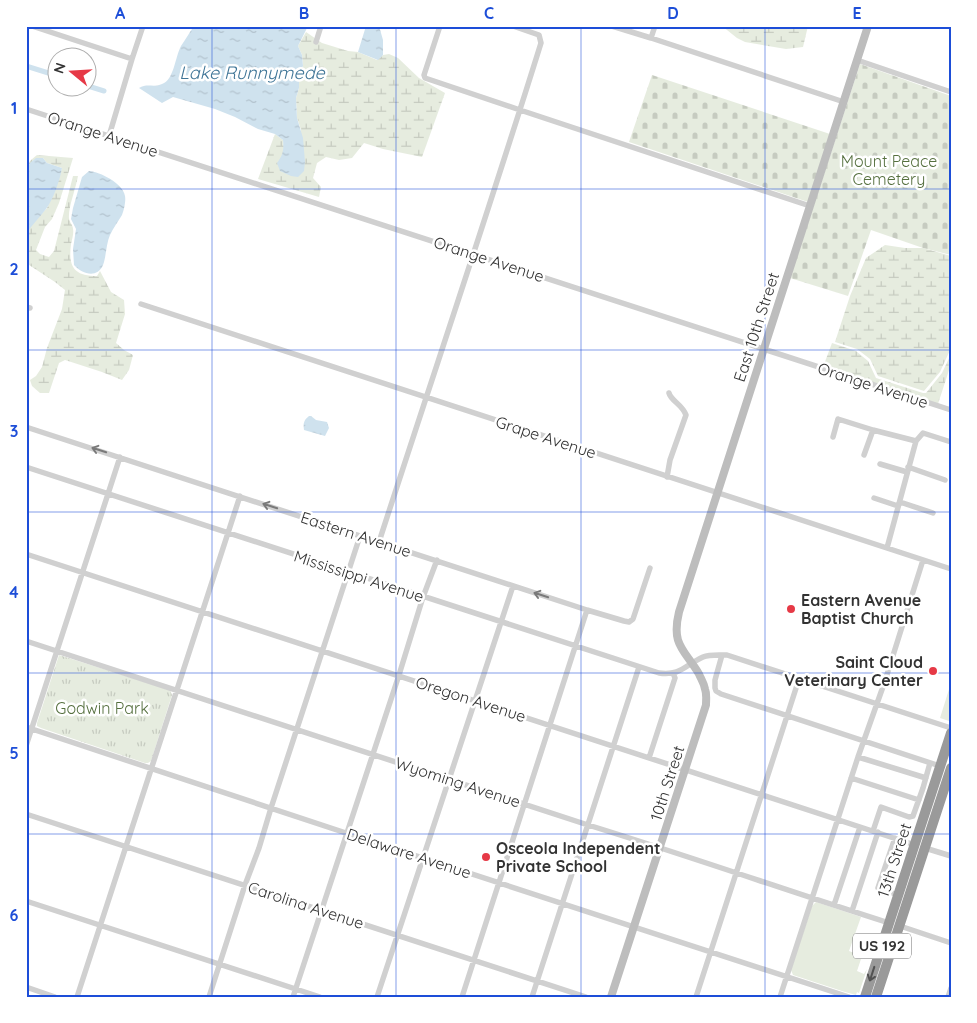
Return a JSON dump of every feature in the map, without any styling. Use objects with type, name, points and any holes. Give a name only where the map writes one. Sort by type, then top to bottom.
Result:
[{"type":"highway","name":"13th Street","points":[[876,997],[943,794],[948,768],[951,734]]},
{"type":"highway","points":[[943,794],[942,779],[951,752]]},
{"type":"highway","name":"13th Street","points":[[865,997],[915,845],[931,780],[948,768]]},
{"type":"highway","points":[[926,848],[922,844],[921,839],[936,795],[931,780]]},
{"type":"highway","points":[[910,893],[909,879],[918,853],[918,848],[915,845]]},
{"type":"highway","points":[[898,895],[901,902],[896,919],[900,926]]},
{"type":"highway","points":[[885,970],[884,957],[892,932],[889,923]]},
{"type":"street","points":[[32,26],[132,59]]},
{"type":"street","points":[[109,136],[143,26]]},
{"type":"street","points":[[316,42],[321,26]]},
{"type":"street","points":[[440,26],[424,75],[426,78],[810,206]]},
{"type":"street","points":[[379,542],[541,43],[539,35],[513,26]]},
{"type":"street","points":[[612,26],[844,102]]},
{"type":"street","points":[[651,38],[655,26]]},
{"type":"street","name":"East 10th Street","points":[[677,638],[676,629],[679,612],[868,26]]},
{"type":"street","points":[[857,60],[951,92]]},
{"type":"street","name":"Orange Avenue","points":[[26,109],[951,410]]},
{"type":"street","name":"Grape Avenue","points":[[141,304],[951,570]]},
{"type":"street","points":[[667,477],[670,460],[686,415],[684,409],[670,397],[669,393]]},
{"type":"street","points":[[832,437],[838,419],[916,441]]},
{"type":"street","name":"Eastern Avenue","points":[[26,427],[624,621],[629,622],[633,619],[650,568]]},
{"type":"street","points":[[864,455],[873,430]]},
{"type":"street","points":[[887,548],[916,441],[923,433],[951,442]]},
{"type":"street","points":[[26,746],[29,728],[57,652],[120,457]]},
{"type":"street","points":[[880,464],[945,480]]},
{"type":"street","name":"Mississippi Avenue","points":[[26,467],[639,667],[658,673],[673,673]]},
{"type":"street","points":[[77,997],[240,496]]},
{"type":"street","points":[[874,498],[932,513]]},
{"type":"street","points":[[209,997],[360,536]]},
{"type":"street","name":"Oregon Avenue","points":[[26,554],[915,845]]},
{"type":"street","points":[[293,997],[399,676],[423,597],[437,560]]},
{"type":"street","points":[[780,997],[858,756],[885,681],[923,560]]},
{"type":"street","points":[[377,997],[513,586]]},
{"type":"street","points":[[462,997],[587,610]]},
{"type":"street","name":"10th Street","points":[[611,997],[706,704],[705,687],[692,664],[681,650],[677,638]]},
{"type":"street","name":"Wyoming Avenue","points":[[26,641],[889,923]]},
{"type":"street","points":[[648,758],[674,678],[673,673],[683,670],[708,655],[722,655],[951,728]]},
{"type":"street","points":[[722,655],[715,680],[715,688],[716,691],[724,696],[948,768]]},
{"type":"street","points":[[532,997],[639,667]]},
{"type":"street","points":[[696,997],[799,679]]},
{"type":"street","name":"Delaware Avenue","points":[[29,728],[849,997]]},
{"type":"street","points":[[858,756],[931,780]]},
{"type":"street","points":[[852,911],[876,832],[881,807],[909,817],[913,816],[919,800],[931,780],[930,763]]},
{"type":"street","points":[[851,778],[919,800]]},
{"type":"street","name":"Carolina Avenue","points":[[26,814],[586,997]]},
{"type":"street","points":[[834,905],[860,827]]},
{"type":"street","points":[[895,838],[878,888],[898,895]]},
{"type":"street","points":[[926,848],[951,856]]},
{"type":"street","points":[[26,901],[320,997]]},
{"type":"street","points":[[900,926],[951,943]]},
{"type":"street","points":[[26,988],[55,997]]},
{"type":"street","points":[[948,997],[951,988]]},
{"type":"green space","points":[[722,26],[808,26],[803,47],[786,49],[745,42]]},
{"type":"green space","points":[[306,32],[322,43],[358,52],[377,60],[383,55],[389,54],[398,58],[419,78],[445,93],[422,157],[364,143],[352,158],[339,160],[326,157],[317,163],[313,178],[321,187],[319,197],[258,179],[275,134],[283,140],[284,147],[280,171],[301,130],[297,118],[296,98],[299,88],[299,73],[303,66],[302,55],[298,46]]},
{"type":"green space","name":"Mount Peace Cemetery","points":[[860,64],[951,96],[951,255],[923,248],[871,230],[848,296],[790,278]]},
{"type":"green space","name":"Mount Peace Cemetery","points":[[652,75],[830,134],[808,202],[629,142]]},
{"type":"green space","points":[[37,155],[73,158],[59,203],[52,219],[45,227],[36,250],[40,254],[49,257],[54,251],[73,176],[78,176],[69,214],[73,231],[70,252],[72,264],[78,272],[89,276],[97,276],[100,271],[111,292],[124,300],[125,314],[116,343],[133,355],[129,370],[122,380],[65,360],[59,363],[49,393],[40,393],[32,386],[30,380],[36,376],[42,367],[62,309],[65,290],[26,263],[26,234],[32,224],[47,208],[62,168],[47,163],[43,158],[32,162],[26,172],[28,164]]},
{"type":"green space","points":[[885,245],[923,248],[951,256],[951,348],[940,372],[924,391],[878,376],[870,359],[857,349],[835,342],[850,296],[866,258]]},
{"type":"green space","points":[[832,343],[856,351],[868,361],[876,378],[923,393],[926,393],[942,373],[951,354],[951,364],[938,404],[823,367]]},
{"type":"green space","name":"Godwin Park","points":[[59,655],[170,690],[172,695],[151,761],[145,763],[37,726]]},
{"type":"green space","points":[[951,683],[951,717],[949,721],[940,718]]},
{"type":"green space","points":[[816,902],[861,917],[849,951],[862,956],[857,971],[864,974],[867,969],[859,993],[857,992],[856,995],[793,975],[791,970],[812,906]]},
{"type":"water","name":"Lake Runnymede","points":[[194,26],[308,26],[298,46],[302,55],[303,66],[299,73],[299,88],[296,98],[297,118],[303,138],[305,162],[304,171],[298,177],[280,171],[277,163],[283,152],[283,140],[275,134],[258,129],[215,109],[173,97],[162,103],[139,88],[166,82],[172,73],[181,46]]},
{"type":"water","name":"Lake Runnymede","points":[[366,26],[379,26],[383,40],[383,55],[378,60],[358,52]]},
{"type":"water","points":[[36,158],[43,158],[47,163],[62,168],[51,200],[26,234],[26,172],[30,163]]},
{"type":"water","points":[[89,171],[99,173],[116,183],[123,191],[125,198],[125,206],[109,239],[103,265],[93,274],[85,273],[74,265],[73,249],[76,229],[71,219],[82,177]]},
{"type":"water","points":[[309,416],[316,420],[327,422],[329,428],[325,436],[304,430],[304,422]]},
{"type":"waterway","points":[[26,66],[48,73]]},
{"type":"waterway","points":[[98,89],[104,91]]},
{"type":"place","name":"Eastern Avenue Baptist Church","points":[[791,609]]},
{"type":"place","name":"Saint Cloud Veterinary Center","points":[[933,671]]},
{"type":"place","name":"Osceola Independent Private School","points":[[486,857]]}]
